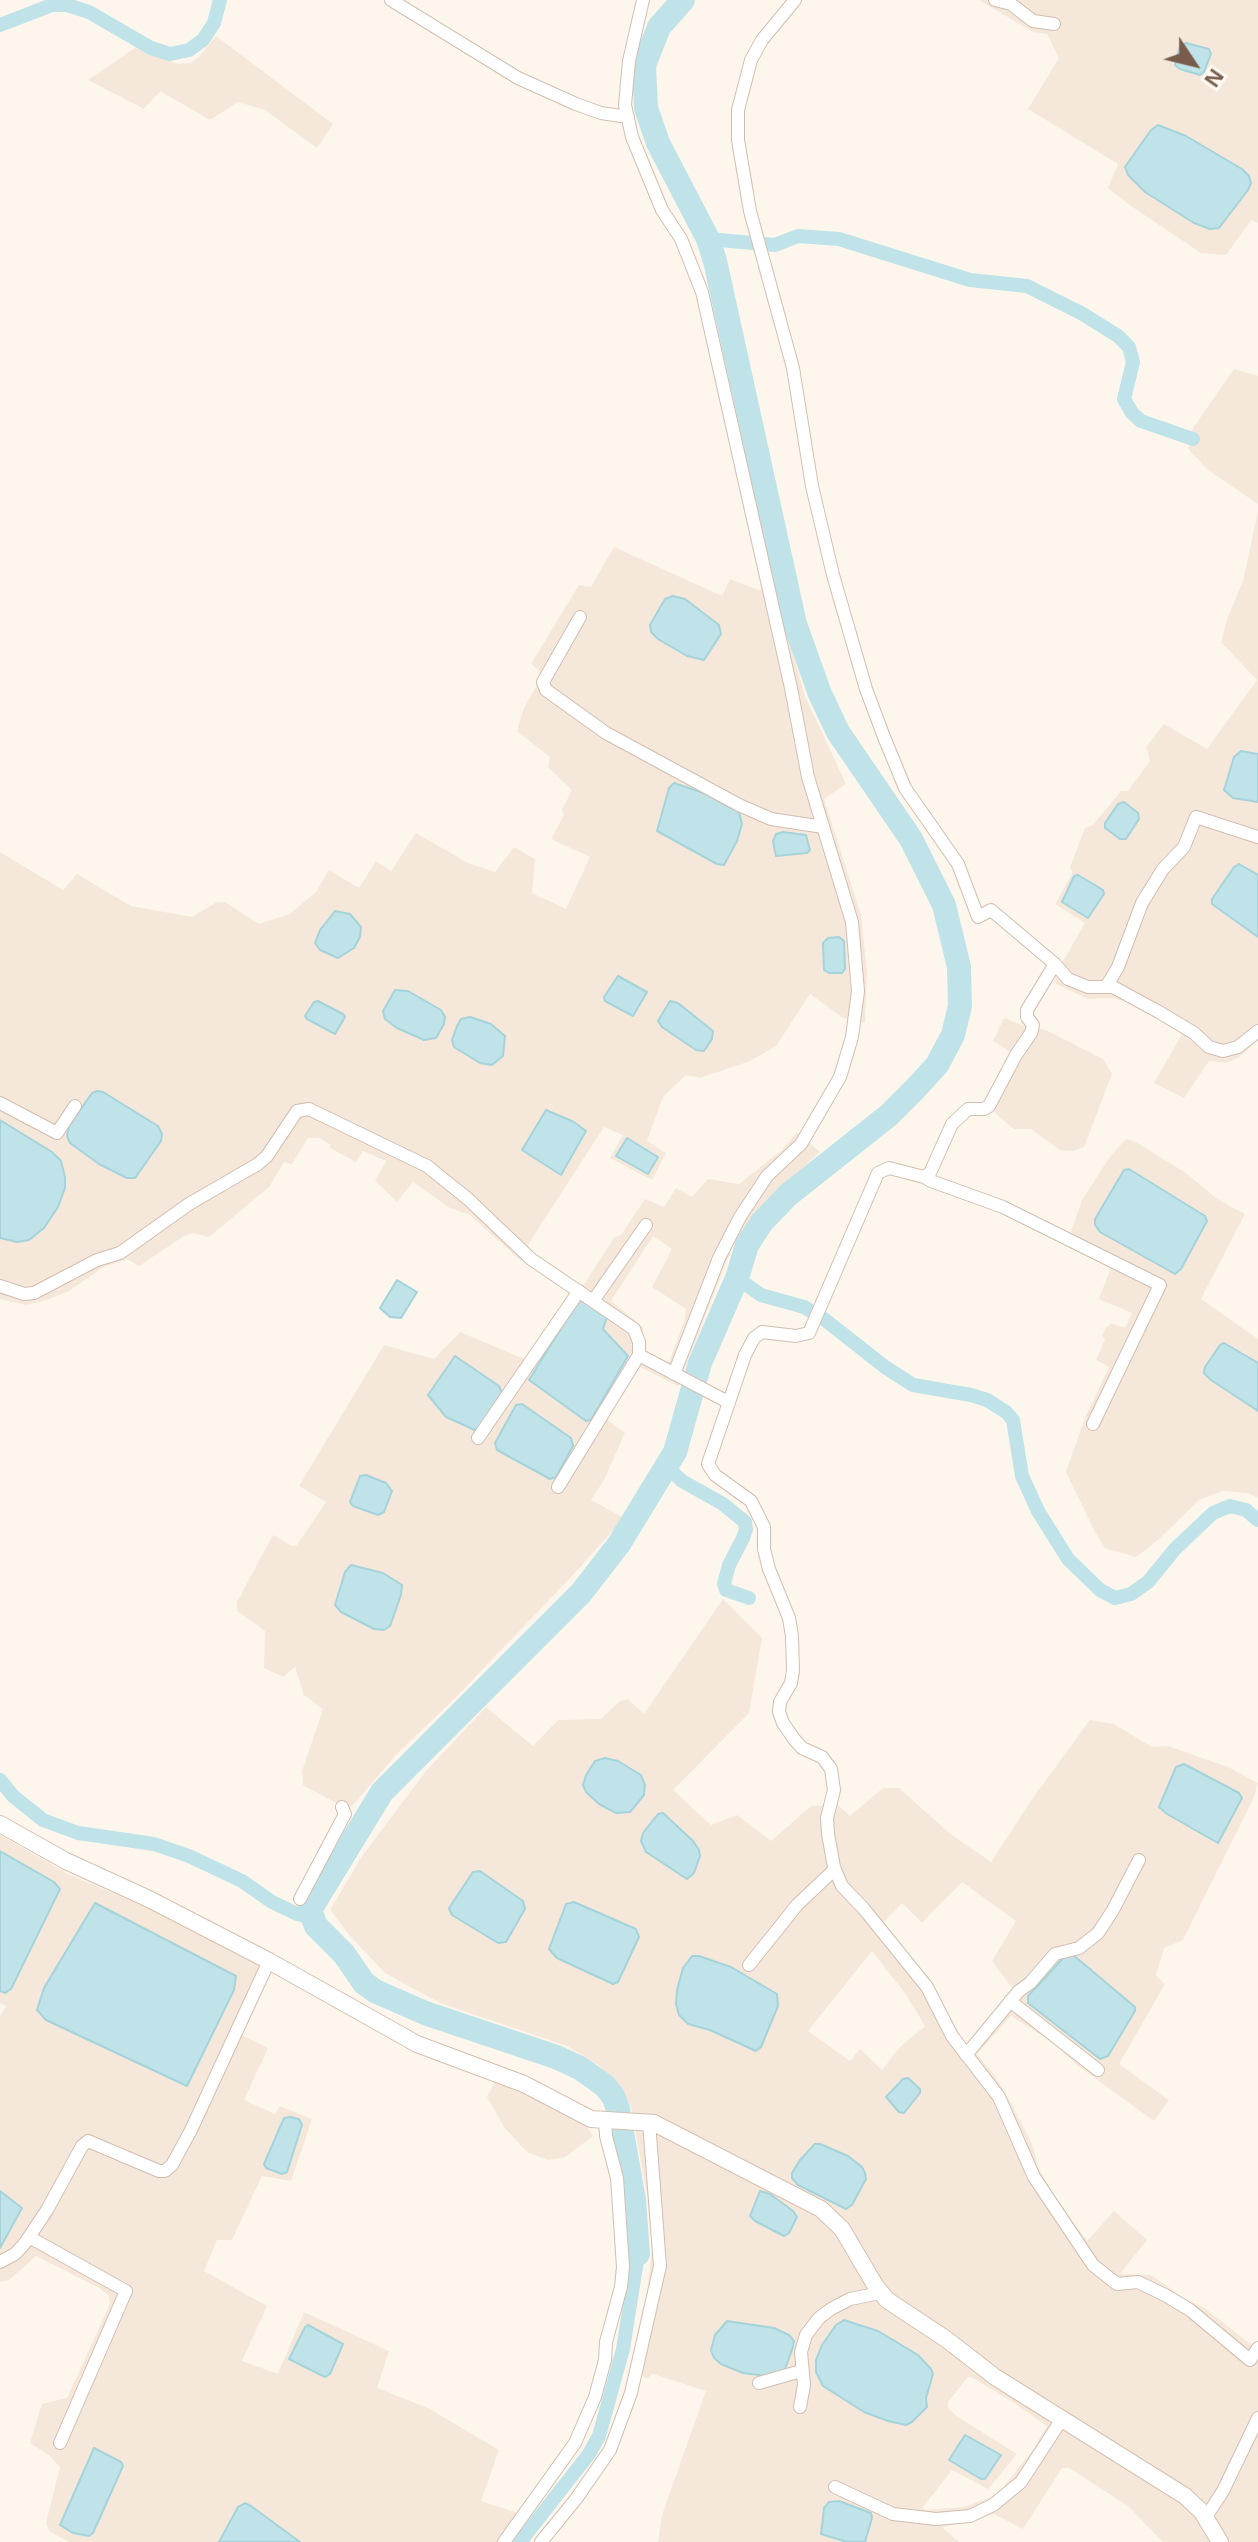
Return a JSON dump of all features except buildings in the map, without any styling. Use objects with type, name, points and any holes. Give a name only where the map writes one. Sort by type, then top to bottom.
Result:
[{"type":"street","points":[[391,0],[518,78],[589,109],[628,117]]},
{"type":"street","points":[[643,0],[629,61],[625,105],[632,137],[662,210],[681,239],[702,292],[808,777],[852,922],[858,991],[852,1037],[840,1077],[801,1144],[767,1176],[740,1217],[719,1258],[680,1377]]},
{"type":"street","points":[[795,0],[762,40],[751,60],[738,110],[738,140],[750,211],[793,368],[812,486],[833,575],[866,689],[905,788],[958,864],[978,917],[991,910],[1055,964],[1068,979],[1088,987],[1113,987],[1194,1033],[1209,1047],[1223,1051],[1238,1047],[1258,1031]]},
{"type":"street","points":[[995,0],[1011,4],[1033,21],[1054,24]]},
{"type":"street","points":[[580,617],[543,682],[546,690],[606,733],[739,805],[771,819],[823,827]]},
{"type":"street","points":[[1106,987],[1118,967],[1142,903],[1163,869],[1184,847],[1196,817],[1258,837]]},
{"type":"street","points":[[924,1177],[930,1173],[952,1124],[968,1109],[984,1109],[994,1099],[1031,1033],[1033,1025],[1027,1017],[1027,1010],[1055,964]]},
{"type":"street","points":[[0,1103],[57,1133],[75,1106]]},
{"type":"street","points":[[0,1286],[24,1294],[34,1293],[97,1260],[120,1253],[189,1204],[258,1164],[297,1111],[309,1109],[427,1166],[468,1199],[531,1259],[634,1329],[639,1342],[639,1355],[558,1487]]},
{"type":"street","points":[[1093,1424],[1160,1285],[1003,1207],[924,1177],[889,1168],[878,1173],[813,1329],[796,1336],[771,1331],[757,1334],[745,1355],[708,1464],[715,1475],[751,1501],[764,1527],[764,1549],[769,1569],[789,1618],[792,1636],[793,1671],[779,1712],[783,1723],[802,1748],[822,1757],[831,1769],[834,1790],[827,1818],[828,1834],[842,1886],[927,1987],[952,2036],[999,2097],[1034,2177],[1093,2265],[1117,2284],[1138,2282],[1190,2310],[1254,2364],[1258,2348]]},
{"type":"street","points":[[593,1301],[646,1225]]},
{"type":"street","points":[[478,1438],[579,1291]]},
{"type":"street","points":[[639,1355],[728,1402]]},
{"type":"street","points":[[300,1899],[345,1814],[342,1807]]},
{"type":"street","points":[[0,1824],[66,1861],[149,1899],[269,1961],[425,2048],[524,2084],[591,2119],[645,2122],[829,2214],[842,2229],[880,2293],[984,2370],[1195,2504],[1220,2542]]},
{"type":"street","points":[[966,2055],[1010,2001],[1055,1954],[1079,1948],[1098,1933],[1139,1860]]},
{"type":"street","points":[[749,1965],[797,1905],[835,1869]]},
{"type":"street","points":[[0,2262],[15,2254],[29,2237],[82,2146],[88,2141],[159,2171],[165,2171],[172,2165],[269,1961]]},
{"type":"street","points":[[1010,2001],[1098,2070]]},
{"type":"street","points":[[504,2542],[575,2443],[595,2397],[603,2368],[623,2267],[617,2178],[606,2136],[608,2120]]},
{"type":"street","points":[[541,2542],[610,2450],[631,2393],[660,2266],[645,2122]]},
{"type":"street","points":[[29,2237],[126,2291],[60,2443]]},
{"type":"street","points":[[800,2407],[804,2385],[801,2352],[806,2335],[819,2318],[850,2299],[880,2293]]},
{"type":"street","points":[[759,2383],[801,2371]]},
{"type":"street","points":[[1206,2517],[1223,2491],[1258,2418]]},
{"type":"street","points":[[835,2487],[893,2514],[936,2519],[970,2516],[993,2505],[1021,2482],[1062,2419]]},
{"type":"shaded area","points":[[979,0],[1258,0],[1258,223],[1251,220],[1226,255],[1201,253],[1108,188],[1118,164],[1028,109],[1059,58],[1047,34],[1033,32]]},
{"type":"shaded area","points":[[216,36],[333,124],[317,148],[265,110],[238,102],[210,120],[160,91],[144,109],[88,80],[135,48],[178,64],[190,63]]},
{"type":"shaded area","points":[[1234,369],[1258,376],[1258,504],[1208,470],[1188,449],[1193,428]]},
{"type":"shaded area","points":[[1258,511],[1258,1040],[1238,1058],[1226,1063],[1209,1061],[1184,1098],[1154,1083],[1182,1034],[1172,1025],[1128,1002],[1112,998],[1088,999],[1054,983],[1085,923],[1055,904],[1073,872],[1070,867],[1085,828],[1093,825],[1121,791],[1128,791],[1150,761],[1146,747],[1164,724],[1207,749],[1257,680],[1221,642],[1243,581]]},
{"type":"shaded area","points":[[614,547],[722,596],[730,579],[759,590],[774,587],[805,696],[846,784],[824,799],[861,915],[867,972],[865,1023],[843,1018],[810,994],[776,1046],[750,1061],[700,1078],[686,1075],[663,1097],[647,1141],[666,1153],[652,1180],[610,1158],[623,1135],[604,1127],[531,1240],[521,1261],[470,1215],[450,1208],[413,1182],[397,1202],[375,1181],[386,1161],[363,1151],[356,1162],[330,1148],[331,1145],[320,1138],[308,1138],[292,1164],[284,1162],[269,1187],[209,1237],[193,1233],[184,1236],[139,1266],[127,1259],[104,1267],[69,1291],[44,1301],[26,1305],[0,1299],[0,852],[63,890],[77,874],[131,906],[192,917],[217,902],[225,902],[259,924],[290,914],[316,892],[329,870],[359,888],[376,861],[391,871],[416,833],[468,863],[495,872],[514,847],[535,859],[532,893],[566,909],[590,857],[551,839],[564,815],[562,810],[572,790],[548,767],[550,757],[517,731],[524,708],[543,674],[531,664],[579,585],[591,587]]},
{"type":"shaded area","points":[[1004,1018],[1046,1030],[1103,1059],[1112,1074],[1084,1147],[1073,1151],[1060,1150],[1031,1129],[1014,1129],[997,1115],[987,1101],[1011,1052],[993,1041]]},
{"type":"shaded area","points":[[797,1132],[820,1152],[758,1210],[733,1245],[678,1386],[638,1366],[606,1419],[625,1433],[604,1480],[591,1500],[624,1518],[457,1696],[395,1756],[354,1804],[341,1812],[336,1803],[303,1785],[302,1771],[323,1709],[304,1695],[295,1667],[283,1677],[264,1668],[265,1631],[237,1611],[237,1602],[273,1535],[292,1546],[297,1545],[326,1502],[299,1486],[384,1345],[434,1359],[460,1332],[529,1361],[614,1238],[621,1235],[645,1199],[664,1207],[676,1188],[692,1197],[708,1179],[739,1184],[782,1150]],"holes":[[[653,1236],[672,1249],[652,1287],[686,1309],[669,1362],[661,1361],[643,1350],[643,1327],[611,1301]]]},
{"type":"shaded area","points":[[1126,1139],[1186,1173],[1217,1199],[1245,1214],[1201,1299],[1258,1339],[1258,1498],[1248,1493],[1223,1491],[1199,1500],[1136,1557],[1105,1548],[1066,1472],[1085,1418],[1109,1367],[1096,1360],[1105,1339],[1102,1336],[1111,1323],[1125,1328],[1132,1313],[1099,1299],[1111,1267],[1067,1243],[1082,1200],[1109,1158]]},
{"type":"shaded area","points":[[723,1599],[762,1638],[749,1713],[673,1790],[711,1825],[737,1815],[771,1841],[811,1806],[838,1805],[850,1816],[883,1788],[899,1788],[949,1833],[991,1862],[1090,1720],[1114,1724],[1152,1747],[1168,1746],[1228,1767],[1258,1783],[1254,1797],[1183,1940],[1164,1948],[1156,1975],[1165,1984],[1119,2064],[1169,2100],[1154,2121],[1078,2066],[1052,2042],[1011,2016],[977,2054],[1010,2101],[1033,2146],[1038,2167],[1057,2200],[1087,2241],[1114,2211],[1147,2240],[1120,2274],[1151,2275],[1206,2309],[1254,2347],[1258,2342],[1258,2542],[1163,2542],[1128,2506],[1069,2468],[1062,2468],[1023,2529],[994,2514],[942,2527],[959,2542],[658,2542],[662,2515],[706,2391],[653,2374],[646,2379],[632,2364],[647,2292],[652,2248],[647,2195],[631,2107],[619,2085],[598,2065],[567,2046],[440,2003],[385,1973],[330,1910],[360,1859],[426,1771],[486,1707],[533,1746],[558,1720],[601,1719],[620,1701],[628,1699],[644,1714]],"holes":[[[962,1882],[1016,1921],[992,1961],[1013,1989],[966,2046],[932,1984],[884,1922],[902,1903],[922,1923]],[[872,1951],[907,1996],[925,2026],[900,2047],[882,2070],[860,2049],[850,2061],[808,2031]],[[968,2377],[973,2378],[1047,2426],[1034,2448],[992,2497],[963,2507],[925,2510],[923,2507],[952,2470],[988,2489],[1017,2454],[955,2415],[948,2402]]]},
{"type":"shaded area","points":[[0,1835],[70,1875],[153,1910],[262,1966],[266,1981],[242,2035],[268,2048],[244,2100],[275,2114],[280,2106],[312,2119],[291,2181],[262,2176],[232,2240],[217,2240],[204,2271],[267,2306],[242,2361],[278,2374],[304,2312],[389,2351],[377,2388],[428,2408],[499,2450],[481,2501],[518,2513],[510,2542],[69,2542],[49,2531],[46,2523],[60,2467],[30,2443],[42,2404],[67,2398],[110,2304],[109,2296],[99,2288],[36,2256],[9,2280],[0,2282],[0,2017],[6,2006],[0,2003]]},
{"type":"shaded area","points":[[495,2082],[539,2097],[584,2122],[593,2136],[565,2157],[548,2160],[527,2152],[504,2127],[487,2097]]},
{"type":"water","points":[[1186,43],[1209,49],[1211,54],[1200,75],[1175,65],[1180,46]]},
{"type":"water","points":[[1158,125],[1186,136],[1249,176],[1251,183],[1248,190],[1219,228],[1210,229],[1194,223],[1145,192],[1128,175],[1125,167],[1151,130]]},
{"type":"water","points":[[673,596],[685,599],[719,625],[721,634],[704,660],[687,656],[651,632],[650,625],[665,599]]},
{"type":"water","points":[[1241,751],[1258,754],[1258,802],[1233,798],[1224,790],[1234,757]]},
{"type":"water","points":[[674,783],[704,793],[739,812],[742,824],[724,865],[657,831],[669,788]]},
{"type":"water","points":[[1124,802],[1138,813],[1139,819],[1126,839],[1120,839],[1105,828],[1105,823],[1118,804]]},
{"type":"water","points":[[776,834],[806,835],[810,850],[807,853],[776,856],[773,841]]},
{"type":"water","points":[[1239,864],[1258,875],[1258,937],[1212,904],[1212,899]]},
{"type":"water","points":[[1078,875],[1103,890],[1104,894],[1088,918],[1062,902],[1074,876]]},
{"type":"water","points":[[335,911],[350,914],[361,927],[354,948],[338,958],[320,950],[315,943],[320,930]]},
{"type":"water","points":[[839,937],[844,941],[845,969],[842,973],[829,973],[824,970],[823,943],[828,938]]},
{"type":"water","points":[[618,976],[647,992],[633,1016],[605,1001],[604,997]]},
{"type":"water","points":[[395,990],[408,991],[441,1010],[445,1017],[444,1024],[436,1038],[424,1040],[385,1019],[383,1011]]},
{"type":"water","points":[[318,1001],[345,1017],[335,1034],[305,1016]]},
{"type":"water","points":[[670,1001],[678,1003],[713,1031],[704,1051],[696,1050],[662,1027],[658,1021]]},
{"type":"water","points":[[470,1017],[491,1024],[505,1036],[503,1056],[492,1065],[480,1063],[454,1047],[452,1040],[457,1026],[461,1019]]},
{"type":"water","points":[[97,1091],[158,1126],[162,1134],[161,1141],[135,1178],[127,1178],[99,1164],[70,1143],[67,1136],[69,1126],[92,1093]]},
{"type":"water","points":[[546,1110],[586,1131],[561,1175],[522,1150]]},
{"type":"water","points":[[0,1120],[52,1152],[61,1161],[65,1177],[65,1188],[58,1207],[44,1228],[29,1240],[17,1242],[0,1238]]},
{"type":"water","points":[[627,1138],[658,1157],[648,1174],[616,1156]]},
{"type":"water","points":[[1129,1169],[1205,1216],[1207,1221],[1181,1269],[1175,1274],[1100,1232],[1095,1225],[1095,1219],[1124,1170]]},
{"type":"water","points":[[397,1280],[417,1292],[401,1318],[390,1317],[380,1308]]},
{"type":"water","points":[[578,1301],[584,1301],[607,1317],[603,1329],[628,1356],[591,1420],[586,1421],[529,1380]]},
{"type":"water","points":[[1224,1343],[1258,1363],[1258,1411],[1204,1373],[1205,1367]]},
{"type":"water","points":[[455,1356],[499,1386],[502,1393],[479,1429],[446,1417],[428,1395]]},
{"type":"water","points":[[522,1404],[571,1438],[573,1446],[556,1477],[550,1479],[497,1450],[495,1443],[516,1405]]},
{"type":"water","points":[[366,1475],[386,1483],[392,1491],[384,1512],[378,1515],[350,1502],[360,1476]]},
{"type":"water","points":[[351,1565],[383,1573],[402,1585],[390,1626],[384,1630],[374,1629],[341,1612],[335,1605],[345,1572]]},
{"type":"water","points":[[605,1758],[618,1761],[641,1775],[645,1785],[644,1795],[630,1812],[616,1813],[586,1792],[583,1785],[586,1775],[595,1761]]},
{"type":"water","points":[[1184,1764],[1239,1793],[1242,1798],[1218,1843],[1159,1807],[1176,1767]]},
{"type":"water","points":[[663,1813],[699,1850],[694,1873],[687,1879],[646,1852],[641,1841],[643,1833],[658,1814]]},
{"type":"water","points":[[0,1851],[54,1882],[60,1889],[11,1989],[5,1993],[0,1991]]},
{"type":"water","points":[[480,1871],[523,1901],[525,1909],[506,1942],[498,1943],[452,1915],[449,1908],[473,1872]]},
{"type":"water","points":[[574,1902],[636,1929],[639,1937],[618,1982],[613,1984],[557,1958],[549,1949],[566,1904]]},
{"type":"water","points":[[95,1903],[236,1976],[234,1990],[187,2086],[46,2020],[37,2010],[44,1988]]},
{"type":"water","points":[[1072,1954],[1135,2007],[1108,2056],[1100,2059],[1028,2003],[1028,1996],[1066,1955]]},
{"type":"water","points":[[692,1956],[731,1967],[777,1994],[778,2006],[761,2047],[756,2051],[710,2030],[688,2024],[679,2015],[677,1990],[683,1968]]},
{"type":"water","points":[[908,2078],[920,2089],[920,2093],[904,2113],[899,2112],[886,2097],[903,2079]]},
{"type":"water","points":[[284,2118],[299,2119],[302,2125],[287,2172],[282,2174],[266,2168],[264,2164]]},
{"type":"water","points":[[815,2144],[848,2156],[865,2173],[866,2179],[852,2205],[846,2209],[798,2185],[792,2178],[800,2160]]},
{"type":"water","points":[[0,2191],[22,2208],[0,2248]]},
{"type":"water","points":[[760,2191],[770,2194],[793,2211],[797,2217],[789,2233],[784,2236],[750,2216]]},
{"type":"water","points":[[844,2320],[878,2331],[918,2355],[931,2369],[933,2374],[926,2398],[927,2407],[912,2422],[906,2425],[864,2412],[823,2386],[816,2372],[816,2360],[836,2325]]},
{"type":"water","points":[[727,2321],[774,2328],[789,2335],[794,2341],[785,2369],[774,2377],[743,2373],[721,2364],[711,2350],[715,2335]]},
{"type":"water","points":[[308,2325],[343,2344],[330,2374],[325,2377],[289,2359]]},
{"type":"water","points":[[965,2435],[1001,2455],[985,2479],[949,2460]]},
{"type":"water","points":[[94,2448],[123,2466],[89,2536],[73,2533],[60,2525]]},
{"type":"water","points":[[839,2501],[871,2513],[865,2542],[847,2542],[821,2534],[824,2508],[829,2502]]},
{"type":"water","points":[[245,2503],[300,2542],[219,2542],[238,2507]]},
{"type":"waterway","points":[[0,25],[52,5],[67,5],[89,12],[151,48],[170,54],[189,50],[203,40],[214,23],[220,0]]},
{"type":"waterway","points":[[638,2254],[634,2200],[618,2109],[605,2086],[580,2068],[556,2057],[425,2013],[375,1991],[364,1983],[344,1954],[316,1926],[310,1910],[382,1792],[581,1593],[619,1544],[675,1452],[700,1363],[737,1278],[747,1245],[762,1222],[788,1195],[889,1115],[937,1065],[953,1035],[960,1006],[959,967],[944,905],[911,839],[838,732],[820,694],[795,624],[715,261],[708,239],[658,143],[646,108],[644,65],[659,27],[683,0]]},
{"type":"waterway","points":[[708,239],[775,245],[798,236],[839,239],[970,280],[1027,286],[1118,336],[1129,347],[1133,362],[1124,399],[1132,413],[1141,421],[1193,439]]},
{"type":"waterway","points":[[737,1278],[761,1295],[804,1307],[824,1319],[913,1385],[971,1395],[987,1400],[1006,1412],[1013,1420],[1022,1476],[1038,1511],[1068,1559],[1100,1590],[1115,1598],[1131,1594],[1148,1582],[1175,1549],[1213,1513],[1230,1506],[1246,1510],[1258,1520]]},
{"type":"waterway","points":[[667,1467],[682,1481],[723,1504],[745,1522],[743,1538],[729,1565],[724,1584],[726,1590],[749,1598]]},
{"type":"waterway","points":[[0,1780],[13,1796],[43,1820],[78,1833],[154,1844],[189,1856],[242,1881],[272,1902],[311,1917]]},
{"type":"waterway","points":[[520,2542],[589,2454],[599,2436],[623,2349],[638,2254]]}]
